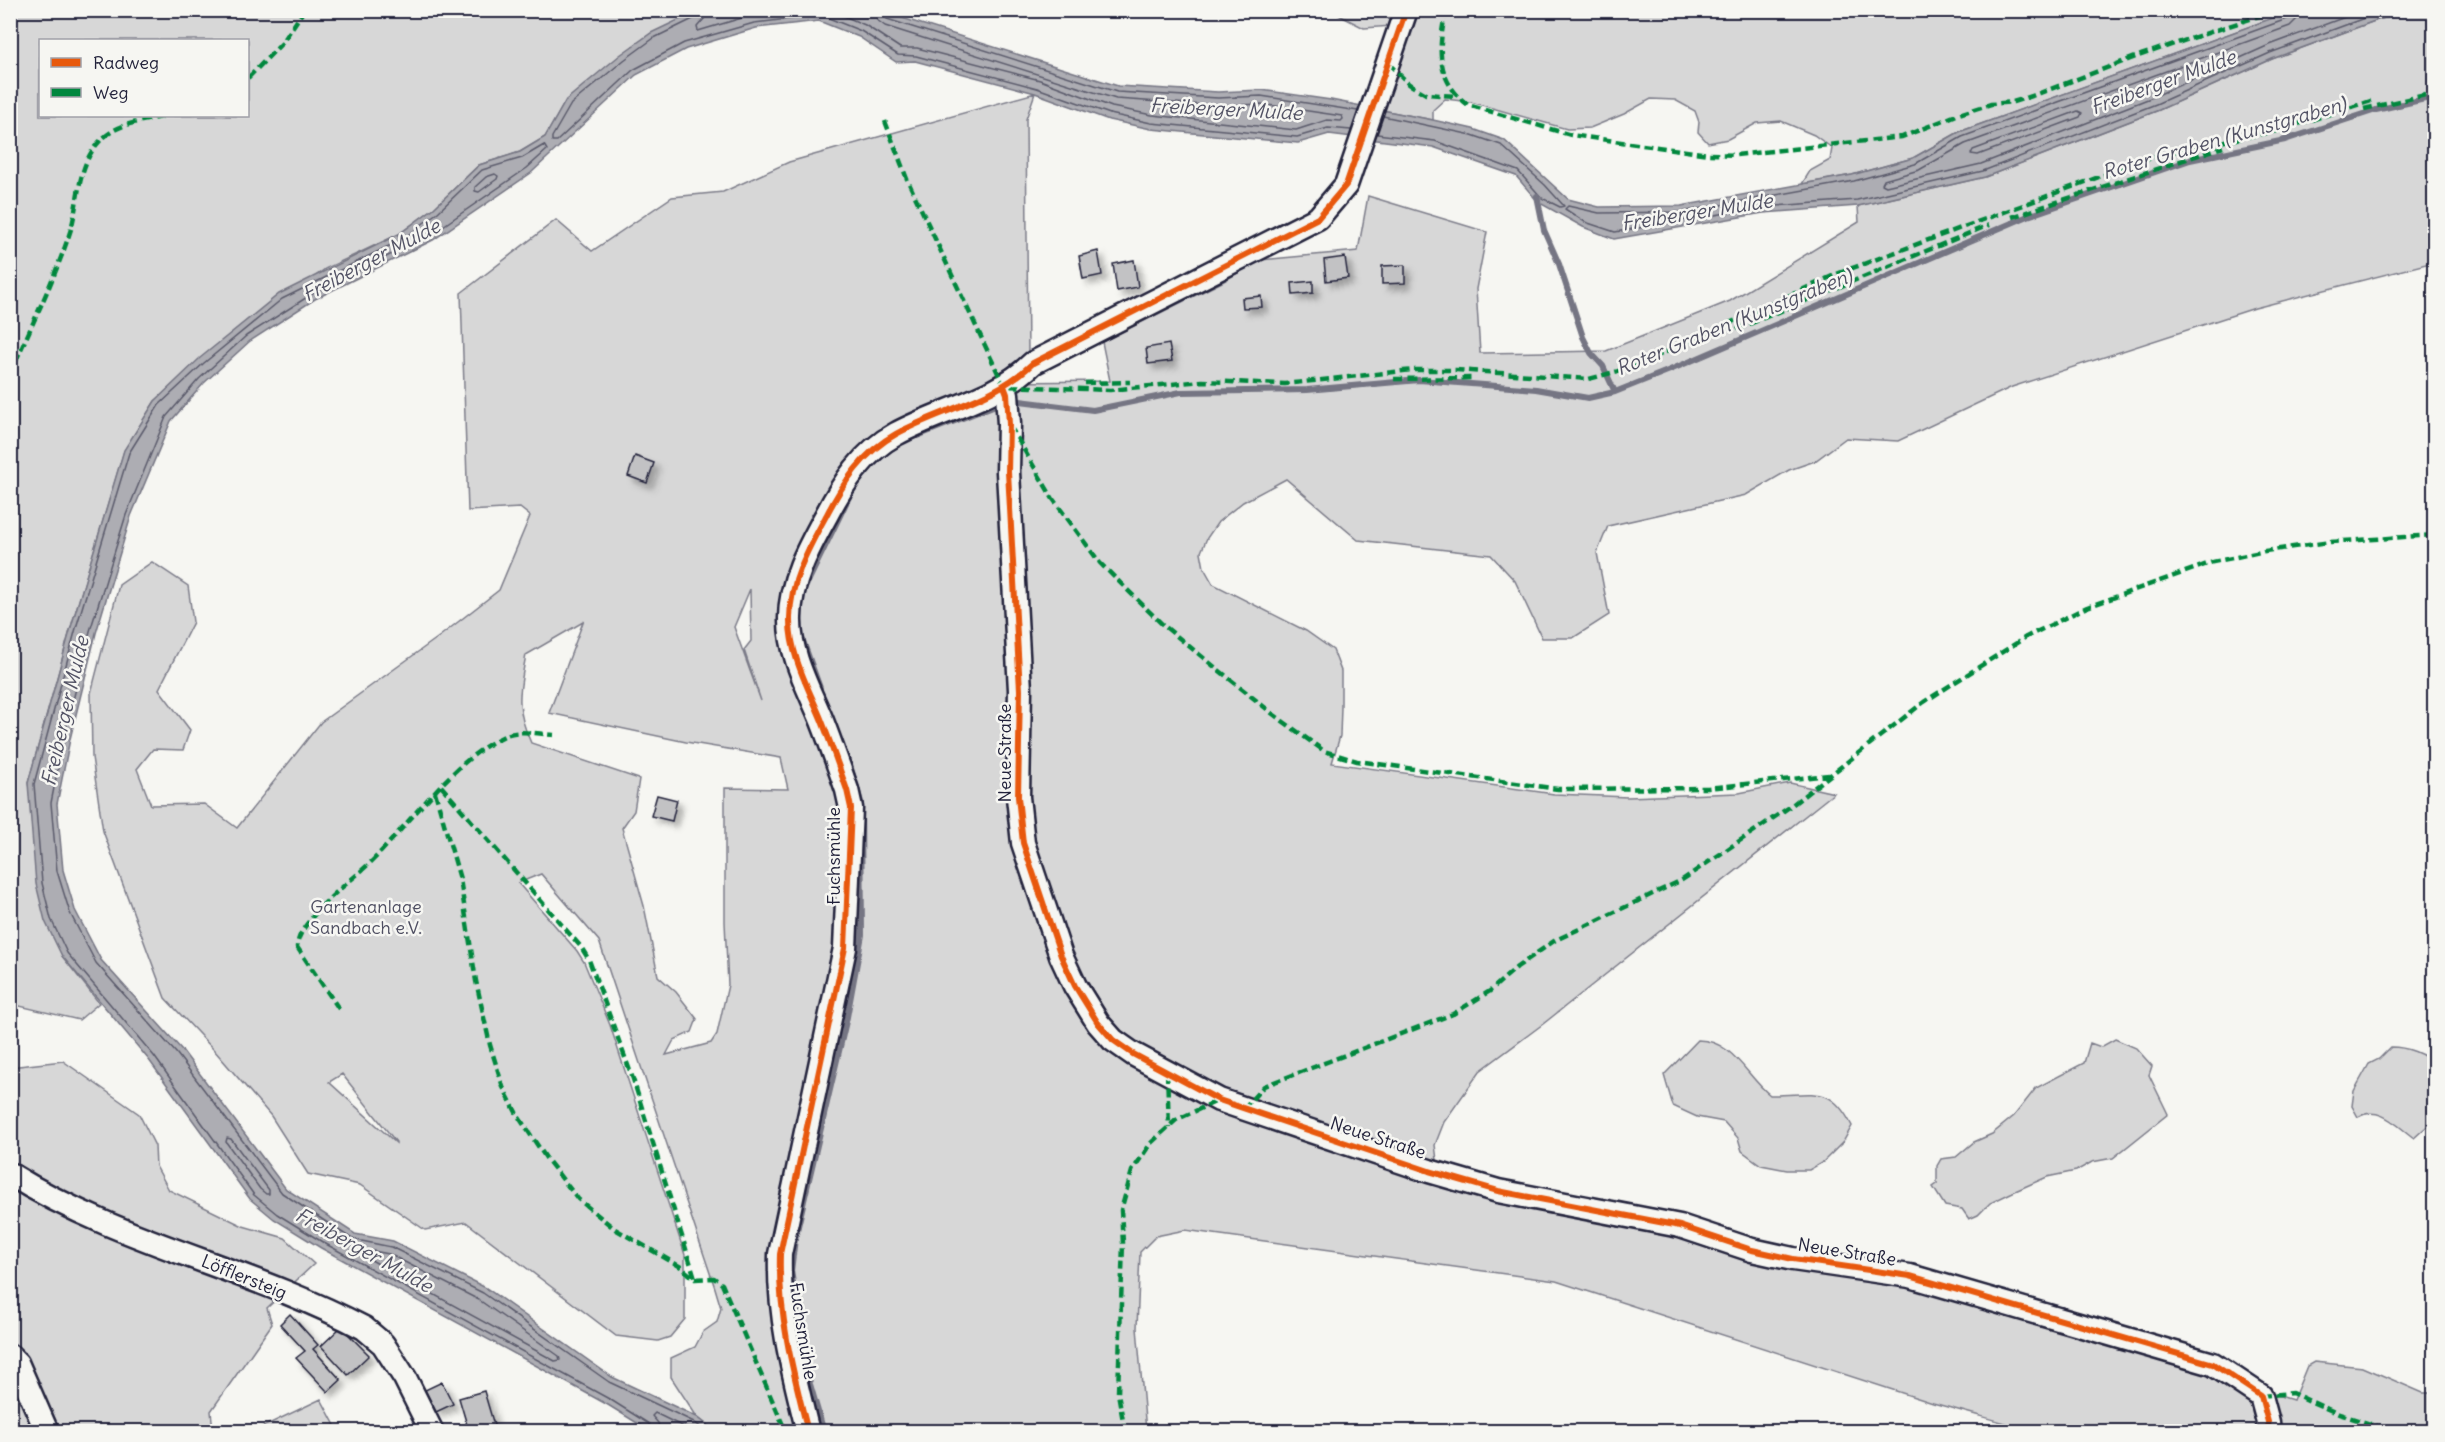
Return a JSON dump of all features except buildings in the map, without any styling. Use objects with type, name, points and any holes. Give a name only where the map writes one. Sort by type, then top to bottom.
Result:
[{"type":"street","name":"Fuchsmühle","points":[[808,1431],[783,1324],[779,1281],[780,1254],[845,948],[851,808],[848,790],[790,636],[789,616],[793,591],[807,551],[845,483],[865,459],[897,434],[1004,386],[1033,363],[1318,218],[1346,185],[1407,10]]},
{"type":"street","name":"Neue Straße","points":[[1004,386],[1007,394],[1009,424],[1009,484],[1020,690],[1018,797],[1023,843],[1061,956],[1075,986],[1098,1023],[1113,1040],[1133,1054],[1219,1100],[1439,1174],[1498,1191],[1680,1226],[1752,1250],[1794,1259],[1910,1276],[2213,1364],[2261,1396],[2269,1431]]},
{"type":"street","name":"Löfflersteig","points":[[10,1174],[42,1194],[100,1222],[217,1265],[364,1328],[383,1344],[405,1378],[432,1431]]},
{"type":"street","points":[[10,1356],[17,1363],[47,1431]]},
{"type":"green space","points":[[11,11],[710,11],[566,100],[545,137],[520,152],[479,165],[434,208],[399,234],[325,269],[155,401],[124,451],[71,627],[28,783],[62,956],[99,1003],[79,1020],[11,1004]]},
{"type":"green space","points":[[1331,11],[2292,11],[1959,132],[1913,158],[1852,175],[1802,184],[1810,171],[1830,160],[1832,148],[1814,135],[1781,121],[1757,123],[1728,139],[1708,143],[1698,132],[1699,122],[1695,111],[1675,100],[1651,99],[1624,114],[1590,128],[1567,129],[1471,102],[1445,99],[1433,110],[1433,120],[1382,110],[1406,25],[1364,28]]},
{"type":"green space","name":"Gartenanlage Sandbach e.V.","points":[[2434,11],[2434,262],[2255,308],[2012,387],[1898,441],[1846,438],[1815,461],[1789,470],[1746,495],[1608,526],[1597,553],[1609,615],[1573,638],[1542,638],[1515,581],[1491,555],[1358,540],[1286,479],[1243,502],[1218,522],[1201,552],[1204,568],[1213,584],[1306,631],[1333,650],[1341,671],[1341,707],[1340,736],[1332,763],[1554,794],[1628,797],[1739,793],[1790,783],[1834,793],[1543,1024],[1480,1071],[1444,1122],[1435,1145],[1440,1182],[1561,1212],[1954,1298],[2293,1400],[2307,1366],[2314,1362],[2363,1367],[2423,1393],[2434,1393],[2434,1431],[2034,1431],[1933,1403],[1556,1281],[1185,1230],[1156,1236],[1140,1252],[1137,1328],[1146,1431],[715,1431],[697,1417],[671,1377],[671,1358],[695,1347],[703,1332],[717,1322],[721,1308],[715,1288],[599,941],[541,874],[518,883],[584,962],[610,1025],[685,1255],[685,1319],[670,1337],[658,1341],[616,1336],[466,1222],[425,1230],[360,1185],[308,1174],[271,1116],[165,998],[103,831],[92,757],[91,693],[119,585],[152,562],[188,586],[193,622],[159,689],[190,730],[183,750],[153,749],[137,769],[151,805],[204,804],[237,828],[321,722],[440,636],[499,590],[530,516],[520,508],[468,511],[461,293],[556,220],[592,251],[672,197],[723,192],[789,162],[1035,93],[1026,119],[1028,358],[1007,382],[1110,381],[1102,342],[1222,282],[1260,260],[1358,251],[1368,196],[1487,232],[1476,289],[1480,353],[1606,351],[1730,301],[1859,222],[1858,206],[1985,177],[2159,110],[2272,59],[2380,19]],"holes":[[[750,589],[751,641],[744,650],[761,701],[734,627]],[[583,622],[549,713],[686,742],[781,758],[788,789],[725,788],[725,922],[728,985],[717,1034],[711,1043],[666,1055],[674,1040],[692,1032],[697,1019],[676,992],[658,976],[644,906],[622,828],[634,811],[639,779],[531,743],[522,720],[520,700],[526,655]],[[342,1074],[396,1143],[329,1082]]]},
{"type":"green space","points":[[2115,1039],[2136,1048],[2152,1066],[2149,1075],[2168,1114],[2113,1158],[2092,1162],[2076,1171],[2047,1177],[1990,1203],[1978,1215],[1969,1219],[1962,1209],[1945,1206],[1933,1187],[1937,1184],[1937,1166],[1941,1159],[1956,1157],[1974,1142],[1992,1134],[2014,1116],[2036,1088],[2084,1063],[2090,1043],[2101,1047]]},
{"type":"green space","points":[[1698,1040],[1721,1046],[1770,1095],[1818,1094],[1836,1103],[1852,1126],[1843,1142],[1823,1162],[1809,1170],[1787,1170],[1761,1165],[1742,1151],[1738,1138],[1724,1122],[1697,1117],[1673,1106],[1664,1075]]},
{"type":"green space","points":[[2391,1047],[2415,1052],[2426,1057],[2434,1065],[2434,1120],[2414,1138],[2394,1122],[2380,1115],[2373,1113],[2358,1117],[2352,1106],[2354,1091],[2369,1064],[2379,1059]]},
{"type":"green space","points":[[63,1061],[139,1114],[155,1146],[156,1166],[169,1190],[243,1226],[285,1238],[314,1264],[267,1308],[272,1324],[211,1411],[213,1430],[254,1431],[11,1431],[10,1067]]},
{"type":"green space","points":[[321,1399],[338,1431],[254,1431]]},
{"type":"water","name":"Freiberger Mulde","points":[[697,11],[880,11],[1118,86],[1218,92],[1261,90],[1331,100],[1433,120],[1473,129],[1504,140],[1568,199],[1599,207],[1681,206],[1852,175],[1913,158],[1959,132],[2292,11],[2424,11],[2380,19],[2272,59],[2159,110],[1985,177],[1858,206],[1763,213],[1614,239],[1583,227],[1538,202],[1516,176],[1433,147],[1329,134],[1298,143],[1151,129],[1109,120],[1035,93],[915,61],[896,62],[859,37],[819,21],[756,28],[686,49],[636,75],[531,173],[433,240],[315,299],[250,341],[204,383],[171,421],[131,516],[96,633],[57,804],[63,870],[75,910],[101,960],[182,1050],[286,1189],[355,1234],[393,1241],[486,1288],[612,1377],[697,1417],[715,1431],[650,1431],[608,1405],[321,1248],[274,1219],[250,1199],[149,1060],[62,956],[45,921],[36,884],[28,783],[71,627],[124,450],[155,401],[200,358],[279,294],[399,234],[434,208],[479,165],[520,152],[545,137],[566,100],[620,55],[651,33]]},
{"type":"waterway","name":"Roter Graben (Kunstgraben)","points":[[1020,401],[1093,410],[1181,392],[1307,390],[1419,380],[1536,389],[1588,398],[1615,392],[1670,370],[2028,216],[2190,160],[2285,140],[2376,110],[2434,97]]},
{"type":"waterway","points":[[1537,196],[1544,230],[1559,264],[1583,337],[1591,353],[1603,366],[1615,392]]},
{"type":"waterway","name":"Roter Graben (Kunstgraben)","points":[[917,436],[998,404]]},
{"type":"waterway","name":"Roter Graben (Kunstgraben)","points":[[804,590],[849,497]]},
{"type":"waterway","name":"Roter Graben (Kunstgraben)","points":[[803,641],[820,688]]},
{"type":"waterway","name":"Roter Graben (Kunstgraben)","points":[[824,1432],[810,1384],[791,1271],[795,1239],[847,1017],[862,935],[861,802],[850,765]]},
{"type":"marked path","points":[[249,77],[282,43],[304,10]]},
{"type":"marked path","points":[[1446,10],[1441,37],[1444,74],[1457,95],[1468,105],[1571,135],[1708,154],[1736,155],[1902,137],[1959,114],[1991,104],[2013,102],[2032,96],[2141,55],[2277,10]]},
{"type":"marked path","points":[[1388,63],[1409,84],[1426,94],[1456,96]]},
{"type":"marked path","points":[[2364,109],[2434,93]]},
{"type":"marked path","points":[[885,121],[907,179],[1004,386],[1110,390],[1202,381],[1285,384],[1413,370],[1456,370],[1589,379],[1633,367],[1839,273],[2145,160],[2185,149],[2276,131],[2371,101]]},
{"type":"marked path","points":[[10,374],[65,248],[86,162],[92,151],[106,135],[114,130],[161,117]]},
{"type":"marked path","points":[[2012,217],[2223,147]]},
{"type":"marked path","points":[[1737,329],[1989,225]]},
{"type":"marked path","points":[[1394,379],[1475,378]]},
{"type":"marked path","points":[[1085,383],[1130,382]]},
{"type":"marked path","points":[[1010,426],[1053,499],[1100,563],[1163,625],[1273,714],[1324,751],[1357,761],[1558,789],[1708,788],[1829,775]]},
{"type":"marked path","points":[[1243,1109],[1264,1086],[1453,1014],[1490,991],[1517,967],[1554,941],[1682,880],[1788,808],[1924,702],[2026,637],[2087,607],[2213,562],[2265,551],[2330,542],[2434,535]]},
{"type":"marked path","points":[[339,1009],[297,947],[308,922],[328,900],[374,859],[468,759],[486,746],[510,734],[528,732],[554,735]]},
{"type":"marked path","points":[[441,786],[581,947],[589,960],[633,1079],[695,1278]]},
{"type":"marked path","points":[[435,792],[460,879],[476,981],[490,1045],[503,1087],[518,1116],[546,1158],[578,1199],[615,1229],[681,1267],[695,1279],[714,1278],[722,1284],[786,1432]]},
{"type":"marked path","points":[[1167,1072],[1169,1127]]},
{"type":"marked path","points":[[1125,1432],[1118,1393],[1123,1243],[1121,1210],[1132,1171],[1151,1143],[1176,1120],[1219,1100]]},
{"type":"marked path","points":[[2261,1396],[2292,1393],[2339,1414],[2396,1432]]},
{"type":"cycle path","points":[[808,1432],[784,1321],[780,1254],[845,948],[851,808],[835,756],[793,645],[791,604],[793,591],[807,552],[847,480],[864,459],[884,441],[914,425],[985,395],[1018,376],[1033,363],[1318,218],[1346,185],[1406,10]]},
{"type":"cycle path","points":[[1004,386],[1007,394],[1009,424],[1008,472],[1020,690],[1018,797],[1023,843],[1061,956],[1075,986],[1098,1023],[1113,1040],[1133,1054],[1219,1100],[1429,1171],[1498,1191],[1680,1226],[1752,1250],[1793,1259],[1910,1276],[2213,1364],[2261,1396],[2269,1432]]}]
